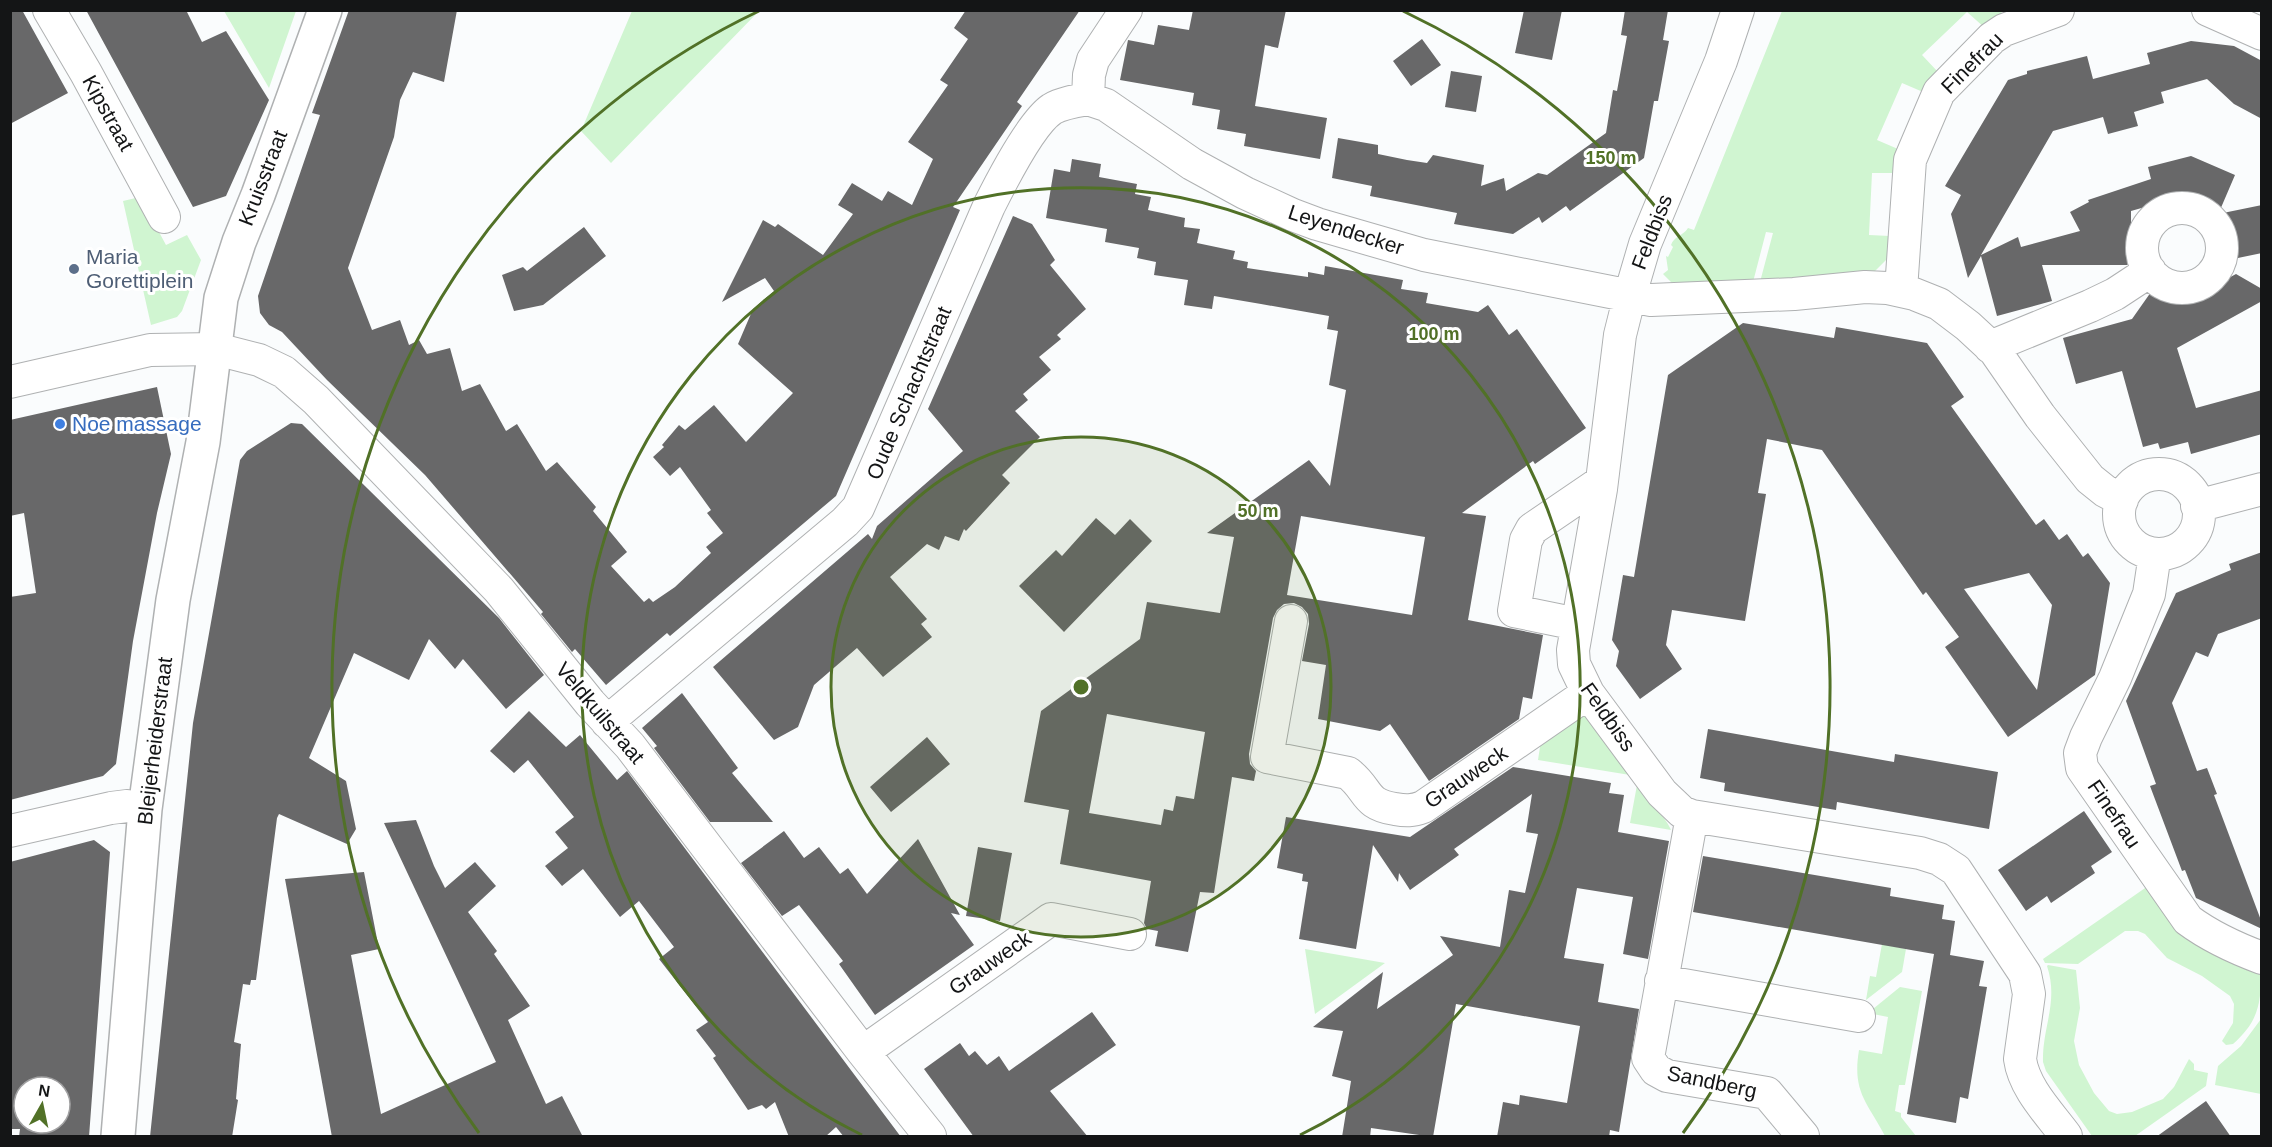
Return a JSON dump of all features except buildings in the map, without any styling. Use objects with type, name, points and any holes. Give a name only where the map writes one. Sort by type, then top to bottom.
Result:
[{"type":"street","name":"Kipstraat","points":[[49,10],[164,217]]},
{"type":"street","name":"Kruisstraat","points":[[216,349],[221,298],[229,272],[325,10]]},
{"type":"street","points":[[1088,99],[1089,75],[1093,60],[1126,10]]},
{"type":"street","name":"Feldbiss","points":[[1738,10],[1721,61],[1645,244],[1630,295],[1620,335],[1601,482],[1573,650],[1574,664],[1588,693],[1662,793],[1682,812],[1692,816],[1920,853],[1939,859],[1956,870],[2025,974],[2029,994],[2020,1059],[2022,1069],[2031,1089],[2066,1137]]},
{"type":"street","name":"Finefrau","points":[[1901,290],[1910,160],[1939,92],[1992,38],[2004,30],[2058,10]]},
{"type":"street","points":[[2208,10],[2262,34]]},
{"type":"street","name":"Leyendecker","points":[[1088,99],[1106,105],[1192,164],[1293,216],[1424,255],[1630,295]]},
{"type":"street","name":"Oude Schachtstraat","points":[[608,722],[846,522],[858,508],[989,206],[1005,175],[1041,119],[1054,108],[1088,99]]},
{"type":"street","points":[[1990,347],[2090,306],[2115,294],[2150,271]]},
{"type":"street","points":[[1630,295],[1651,300],[1794,294],[1865,287],[1901,290],[1939,304],[1968,326],[1990,347],[2035,410],[2090,479],[2122,500]]},
{"type":"street","name":"Veldkuilstraat","points":[[10,382],[150,350],[216,349],[259,360],[284,372],[316,400],[499,590],[590,703],[630,746],[930,1137]]},
{"type":"street","name":"Bleijerheiderstraat","points":[[118,1137],[145,809],[173,600],[203,442],[216,349]]},
{"type":"street","points":[[2161,474],[2175,478],[2187,486],[2195,497],[2197,506],[2199,511],[2197,526],[2190,539],[2180,548],[2168,553],[2155,554],[2142,550],[2124,533],[2119,521],[2119,507],[2124,493],[2134,482],[2147,476],[2161,474]]},
{"type":"street","points":[[1577,624],[1514,611],[1526,540],[1532,529],[1601,482]]},
{"type":"street","points":[[2197,506],[2262,489]]},
{"type":"street","name":"Finefrau","points":[[2155,554],[2149,594],[2115,678],[2086,737],[2080,753],[2082,768],[2188,920],[2227,945],[2262,958]]},
{"type":"street","name":"Grauweck","points":[[1291,621],[1267,757],[1348,773],[1357,780],[1370,799],[1378,806],[1410,812],[1423,807],[1588,693]]},
{"type":"street","points":[[10,831],[111,808],[126,806],[145,809]]},
{"type":"street","name":"Sandberg","points":[[1692,816],[1648,1058],[1656,1070],[1667,1076],[1767,1093],[1803,1137]]},
{"type":"street","name":"Grauweck","points":[[863,1052],[1051,919],[1130,934]]},
{"type":"street","points":[[1661,981],[1859,1016]]},
{"type":"green space","points":[[224,11],[296,11],[269,88]]},
{"type":"green space","points":[[632,11],[759,11],[611,163],[581,131]]},
{"type":"green space","points":[[1782,11],[2001,11],[2002,15],[1985,28],[1967,12],[1922,55],[1938,72],[1923,92],[1902,83],[1877,140],[1898,149],[1893,173],[1872,173],[1869,235],[1890,236],[1889,257],[1875,271],[1760,282],[1773,233],[1766,232],[1753,282],[1674,285],[1663,274],[1668,270],[1666,256],[1668,257],[1673,247],[1671,245],[1674,240],[1688,228],[1694,230]]},
{"type":"green space","points":[[140,197],[166,245],[187,235],[201,260],[182,311],[177,317],[151,325],[123,201]]},
{"type":"green space","points":[[1582,714],[1630,775],[1538,760],[1542,734]]},
{"type":"green space","points":[[1637,785],[1661,814],[1671,830],[1630,823]]},
{"type":"green space","points":[[2148,886],[2261,971],[2257,1011],[2242,1036],[2233,1044],[2226,1045],[2222,1041],[2233,1023],[2234,1004],[2230,996],[2202,976],[2167,958],[2145,934],[2138,931],[2125,931],[2078,964],[2045,963],[2043,959]]},
{"type":"green space","points":[[1882,944],[1906,949],[1902,972],[1866,1000],[1870,976],[1876,977]]},
{"type":"green space","points":[[1305,949],[1385,963],[1315,1014]]},
{"type":"green space","points":[[2048,965],[2076,970],[2080,1008],[2074,1041],[2079,1065],[2094,1093],[2109,1111],[2117,1114],[2132,1112],[2163,1099],[2174,1087],[2189,1059],[2194,1064],[2194,1070],[2208,1073],[2206,1086],[2135,1136],[2092,1136],[2046,1071],[2043,1062],[2051,1003]]},
{"type":"green space","points":[[1900,987],[1922,991],[1905,1085],[1899,1085],[1895,1111],[1901,1113],[1901,1117],[1916,1136],[1885,1136],[1859,1087],[1857,1064],[1859,1050],[1882,1054],[1888,1017],[1868,1013]]},
{"type":"green space","points":[[2261,1019],[2261,1094],[2215,1085],[2218,1066],[2241,1046]]},
{"type":"place","name":"Maria Gorettiplein","points":[[74,269]]},
{"type":"place","name":"Noe massage","points":[[60,424]]}]
